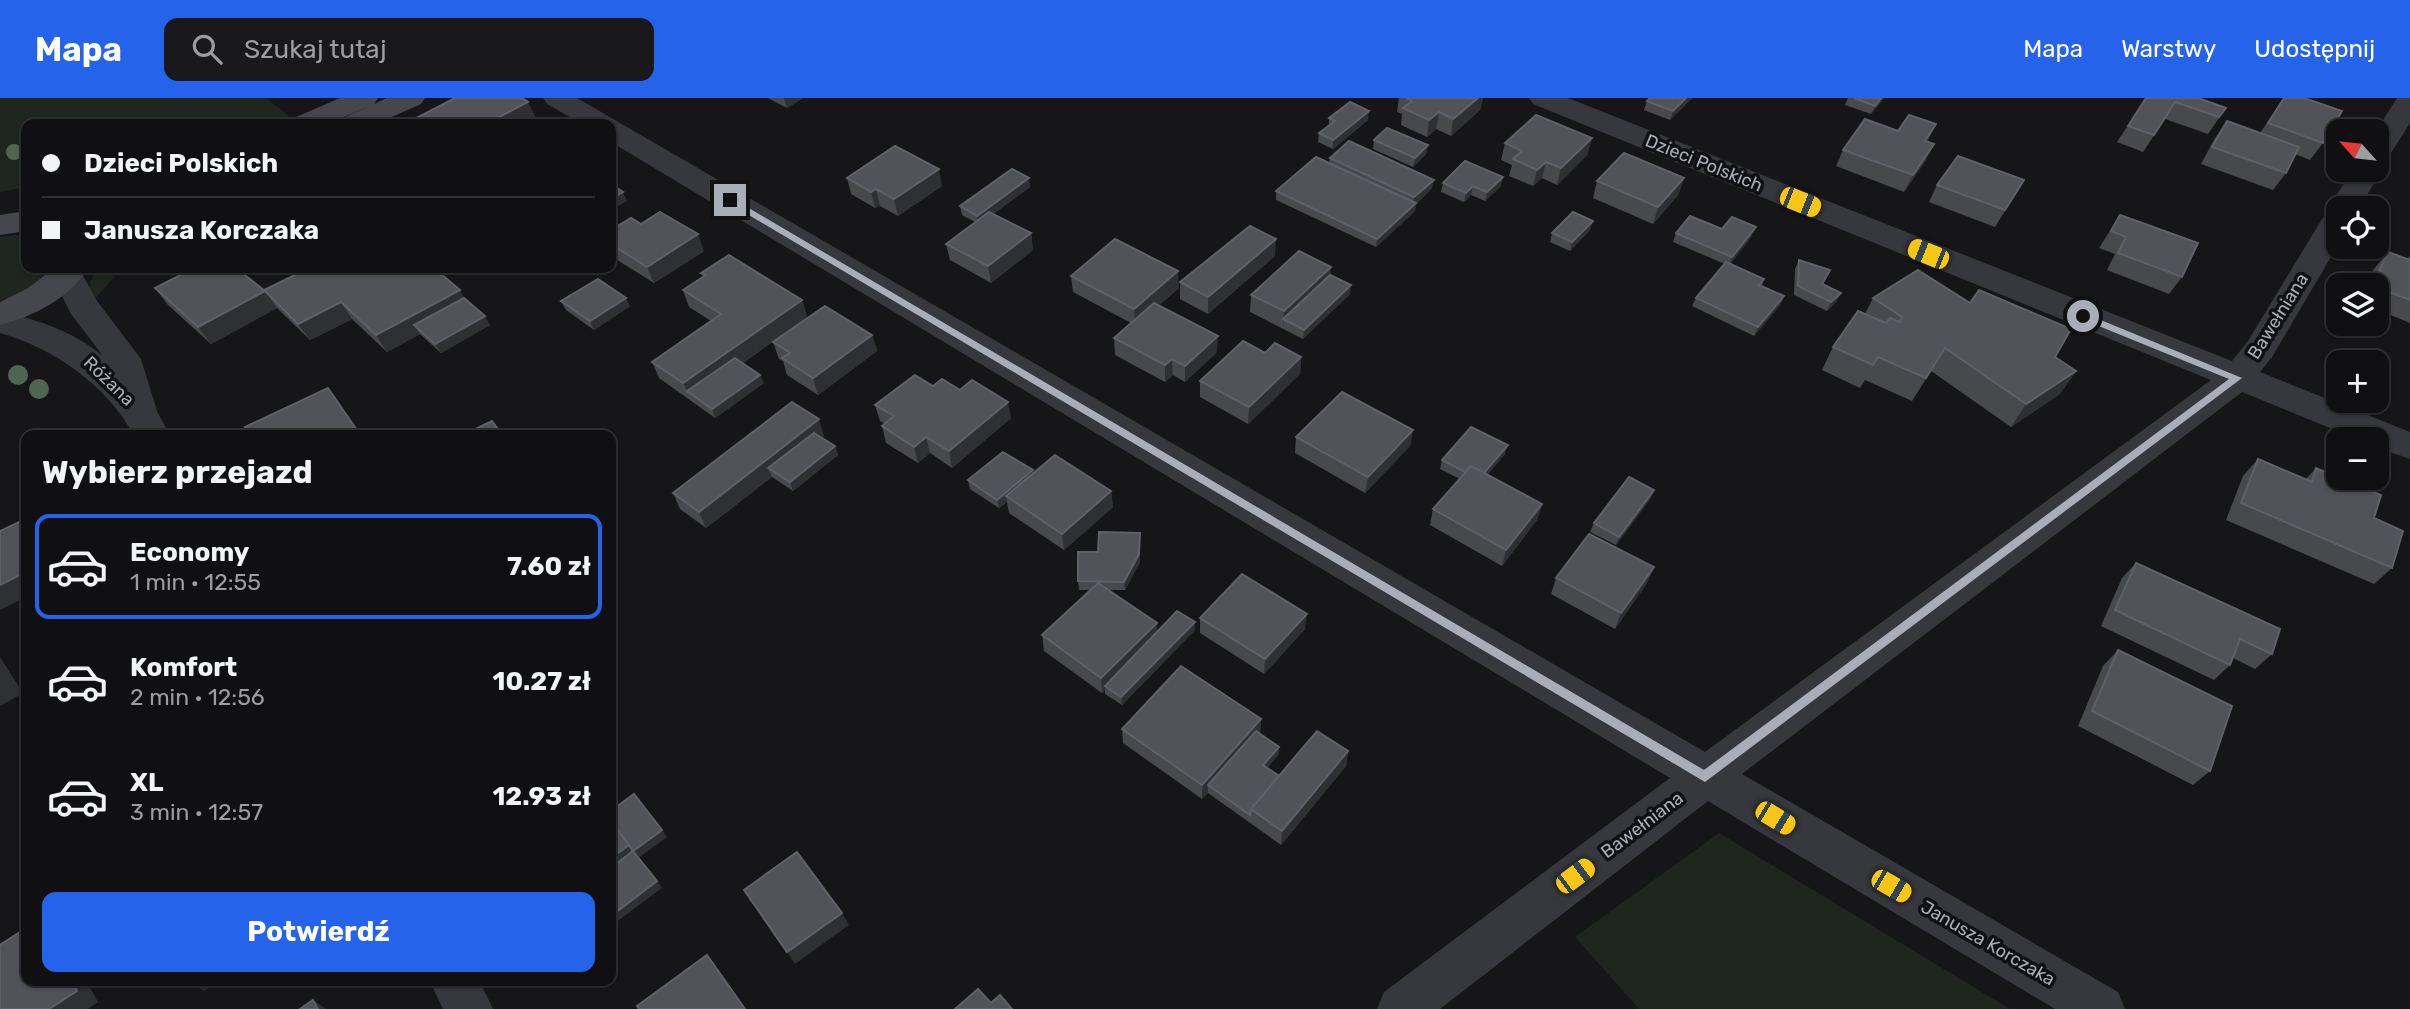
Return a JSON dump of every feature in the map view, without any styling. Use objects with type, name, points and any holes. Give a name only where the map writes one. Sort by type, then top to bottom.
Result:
[{"type":"main road","points":[[316,119],[364,98]]},
{"type":"main road","points":[[364,119],[411,98]]},
{"type":"main road","points":[[0,225],[21,222]]},
{"type":"main road","points":[[0,314],[33,300],[67,273]]},
{"type":"street","points":[[557,98],[593,119]]},
{"type":"street","name":"Dzieci Polskich","points":[[1543,98],[2410,446]]},
{"type":"street","points":[[2389,134],[2410,99]]},
{"type":"street","name":"Janusza Korczaka","points":[[616,133],[2101,1009]]},
{"type":"street","name":"Bawełniana","points":[[1401,1009],[2237,378],[2260,349],[2326,239]]},
{"type":"street","name":"Różana","points":[[71,273],[83,306],[124,359],[146,423]]},
{"type":"street","name":"Różana","points":[[0,321],[28,328],[86,357],[146,423]]},
{"type":"street","points":[[456,986],[469,1009]]},
{"type":"shaded area","points":[[0,98],[266,98],[289,116],[282,119],[21,119],[21,188],[0,192]]},
{"type":"shaded area","points":[[21,235],[21,273],[46,273],[29,288],[0,301],[0,237]]},
{"type":"shaded area","points":[[94,273],[118,273],[93,301],[89,284]]},
{"type":"shaded area","points":[[1719,833],[2010,1009],[1639,1009],[1575,937]]},
{"type":"building","points":[[455,98],[522,98],[528,102],[496,119],[415,119]]},
{"type":"building","points":[[1406,98],[1478,98],[1453,119],[1439,112],[1429,120],[1403,108],[1412,101]]},
{"type":"building","points":[[1650,98],[1686,98],[1673,111],[1647,101]]},
{"type":"building","points":[[1854,98],[1881,98],[1875,106]]},
{"type":"building","points":[[2146,98],[2198,98],[2226,108],[2219,117],[2175,102],[2154,135],[2128,126]]},
{"type":"building","points":[[2284,98],[2304,98],[2342,111],[2337,119],[2326,119],[2326,138],[2323,143],[2268,123]]},
{"type":"building","points":[[1350,102],[1369,111],[1333,140],[1319,133],[1335,121],[1329,118]]},
{"type":"building","points":[[1536,115],[1592,138],[1561,168],[1546,162],[1537,170],[1513,159],[1522,151],[1505,143]]},
{"type":"building","points":[[1909,115],[1936,124],[1925,141],[1934,144],[1913,175],[1843,150],[1865,119],[1898,131]]},
{"type":"building","points":[[2227,121],[2299,147],[2286,173],[2212,147]]},
{"type":"building","points":[[1387,128],[1428,145],[1415,158],[1374,140]]},
{"type":"building","points":[[1349,141],[1434,180],[1414,197],[1330,158]]},
{"type":"building","points":[[895,146],[939,169],[894,199],[876,189],[871,192],[847,178]]},
{"type":"building","points":[[1624,153],[1684,178],[1658,207],[1597,181]]},
{"type":"building","points":[[1958,156],[2024,180],[2005,210],[1937,185]]},
{"type":"building","points":[[1316,157],[1416,203],[1377,239],[1276,191]]},
{"type":"building","points":[[1465,161],[1503,177],[1487,192],[1473,186],[1466,193],[1443,183]]},
{"type":"building","points":[[1012,169],[1029,178],[977,216],[960,206]]},
{"type":"building","points":[[660,212],[698,234],[647,267],[616,247],[616,227],[631,218],[641,224]]},
{"type":"building","points":[[989,212],[1031,233],[988,266],[946,244]]},
{"type":"building","points":[[1573,212],[1593,221],[1572,242],[1552,233]]},
{"type":"building","points":[[2120,215],[2198,243],[2182,277],[2118,253],[2126,237],[2111,231]]},
{"type":"building","points":[[1690,216],[1722,229],[1732,217],[1756,227],[1732,257],[1676,233]]},
{"type":"building","points":[[1250,226],[1276,239],[1208,297],[1180,282]]},
{"type":"building","points":[[1115,239],[1178,271],[1134,309],[1071,276]]},
{"type":"building","points":[[1299,251],[1331,267],[1284,311],[1251,295]]},
{"type":"building","points":[[2389,252],[2410,260],[2410,300],[2389,292],[2389,273],[2378,273],[2385,259],[2389,259]]},
{"type":"building","points":[[729,255],[802,300],[683,383],[652,362],[721,314],[683,290],[706,275],[701,273]]},
{"type":"building","points":[[1799,260],[1830,270],[1822,284],[1841,293],[1831,302],[1798,286]]},
{"type":"building","points":[[1726,262],[1764,279],[1759,285],[1784,296],[1758,327],[1696,298]]},
{"type":"building","points":[[1918,270],[1970,303],[1979,290],[2071,329],[2055,357],[2076,371],[2026,404],[1945,348],[1926,378],[1878,357],[1873,365],[1833,347],[1858,311],[1886,323],[1890,318],[1900,322],[1902,317],[1873,298]]},
{"type":"building","points":[[184,273],[242,273],[265,291],[198,327],[155,288]]},
{"type":"building","points":[[299,273],[440,273],[460,290],[376,335],[341,302],[298,324],[264,290]]},
{"type":"building","points":[[1330,275],[1351,285],[1304,330],[1283,319]]},
{"type":"building","points":[[598,279],[626,298],[590,321],[561,301]]},
{"type":"building","points":[[464,298],[485,316],[435,344],[414,325]]},
{"type":"building","points":[[1154,303],[1218,336],[1185,366],[1172,359],[1165,365],[1114,338]]},
{"type":"building","points":[[825,306],[872,335],[813,378],[782,358],[790,353],[773,342]]},
{"type":"building","points":[[1243,341],[1265,353],[1275,343],[1301,357],[1249,407],[1200,381]]},
{"type":"building","points":[[735,358],[760,375],[712,409],[687,391]]},
{"type":"building","points":[[915,375],[933,386],[942,379],[960,390],[972,380],[1008,402],[949,451],[926,437],[914,447],[882,426],[894,416],[875,405]]},
{"type":"building","points":[[328,388],[357,430],[247,430],[245,427]]},
{"type":"building","points":[[1342,392],[1413,430],[1368,477],[1296,437]]},
{"type":"building","points":[[792,402],[819,419],[699,512],[673,493]]},
{"type":"building","points":[[492,421],[499,430],[473,430]]},
{"type":"building","points":[[1471,427],[1508,445],[1484,473],[1471,466],[1465,472],[1442,460]]},
{"type":"building","points":[[814,433],[835,446],[790,482],[768,468]]},
{"type":"building","points":[[1003,452],[1033,470],[997,500],[968,480]]},
{"type":"building","points":[[1055,455],[1111,491],[1062,534],[1006,496]]},
{"type":"building","points":[[2258,459],[2312,482],[2316,468],[2326,472],[2326,490],[2369,490],[2381,495],[2374,518],[2403,531],[2392,568],[2241,503]]},
{"type":"building","points":[[1471,466],[1542,504],[1506,550],[1433,509]]},
{"type":"building","points":[[1629,477],[1654,490],[1619,537],[1594,523]]},
{"type":"building","points":[[19,522],[21,527],[21,574],[0,585],[0,531]]},
{"type":"building","points":[[1099,532],[1140,533],[1139,554],[1124,582],[1078,581],[1078,552],[1098,552]]},
{"type":"building","points":[[1589,534],[1654,567],[1621,613],[1556,578]]},
{"type":"building","points":[[2136,563],[2280,629],[2272,654],[2240,639],[2230,665],[2115,610]]},
{"type":"building","points":[[1242,574],[1307,614],[1265,659],[1200,618]]},
{"type":"building","points":[[1098,583],[1157,623],[1101,678],[1042,635]]},
{"type":"building","points":[[1177,611],[1195,622],[1121,697],[1105,686]]},
{"type":"building","points":[[2118,650],[2232,706],[2210,771],[2092,711]]},
{"type":"building","points":[[1181,666],[1261,719],[1202,785],[1122,729]]},
{"type":"building","points":[[1256,731],[1279,747],[1263,765],[1279,776],[1251,809],[1250,815],[1208,785]]},
{"type":"building","points":[[1317,731],[1348,751],[1282,831],[1251,809]]},
{"type":"building","points":[[634,794],[662,830],[633,851],[616,828],[616,807]]},
{"type":"building","points":[[616,828],[629,845],[616,854]]},
{"type":"building","points":[[633,851],[657,881],[616,912],[616,864]]},
{"type":"building","points":[[797,852],[842,913],[787,952],[744,890]]},
{"type":"building","points":[[21,931],[21,986],[74,986],[77,991],[49,1009],[0,1009],[0,945]]},
{"type":"building","points":[[707,955],[745,1009],[639,1009],[637,1006]]},
{"type":"building","points":[[978,989],[991,1003],[1000,995],[1012,1009],[955,1009]]},
{"type":"building","points":[[313,1000],[318,1009],[300,1009]]},
{"type":"route","points":[[730,200],[1705,777],[2237,378],[2083,316]]}]
